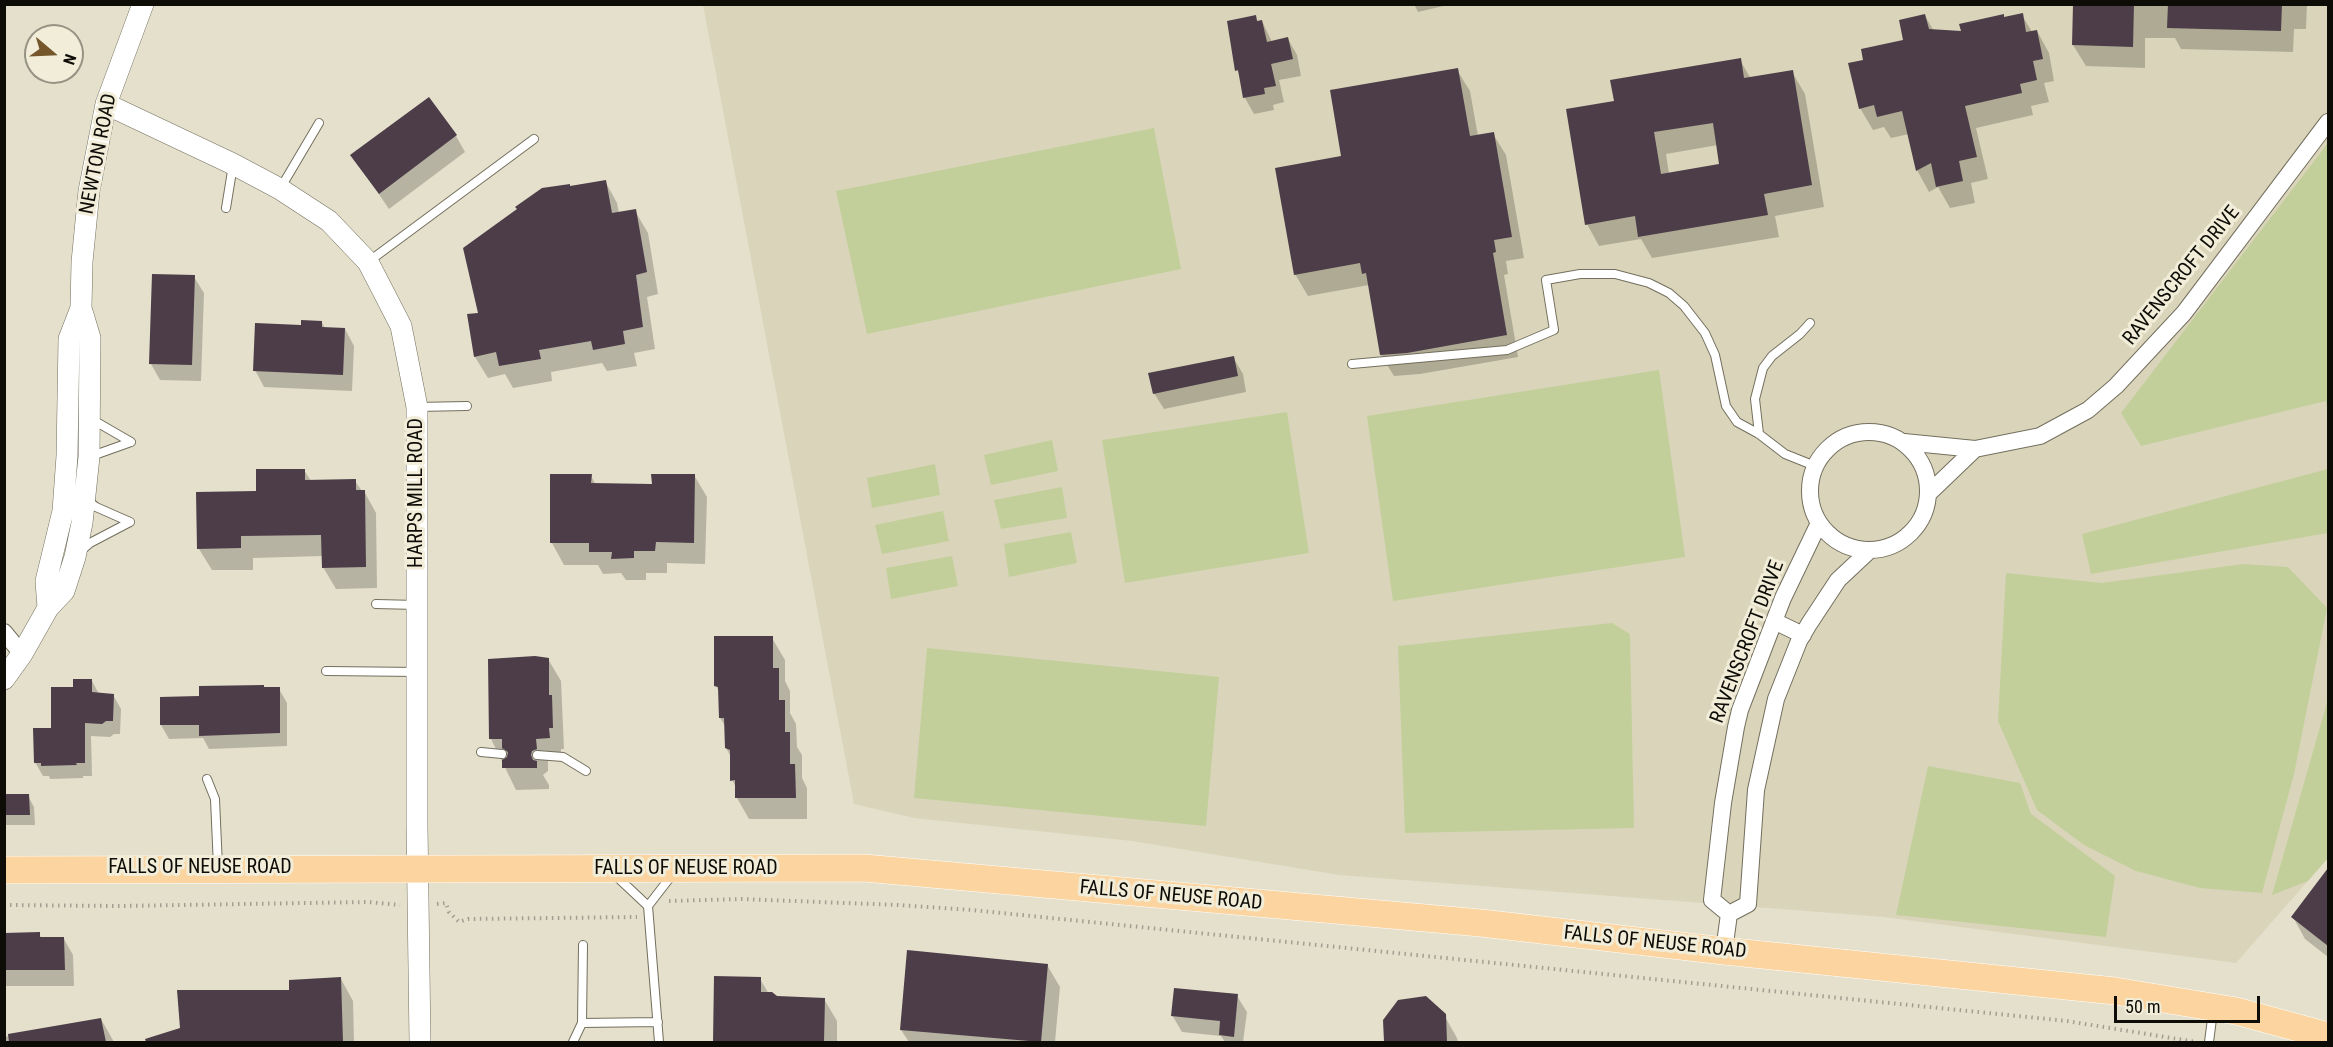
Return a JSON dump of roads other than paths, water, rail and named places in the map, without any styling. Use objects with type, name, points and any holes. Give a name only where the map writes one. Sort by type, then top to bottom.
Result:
[{"type":"main road","name":"FALLS OF NEUSE ROAD","points":[[4,870],[864,868],[1481,923],[1724,951],[2104,989],[2236,1011],[2328,1036]]},
{"type":"street","name":"NEWTON ROAD","points":[[4,679],[22,654],[48,608],[64,591],[75,557],[86,499],[89,457],[90,338],[81,308],[82,262],[89,191],[106,105],[143,4]]},
{"type":"street","name":"HARPS MILL ROAD","points":[[106,105],[233,164],[279,189],[329,221],[368,262],[401,326],[417,407],[420,1042]]},
{"type":"street","name":"RAVENSCROFT DRIVE","points":[[1815,466],[1827,449],[1844,438],[1863,432],[1883,434],[1904,442],[1975,449],[2040,436],[2088,410],[2116,386],[2184,313],[2328,122]]},
{"type":"street","name":"NEWTON ROAD","points":[[48,608],[46,581],[63,511],[68,456],[69,339],[81,308]]},
{"type":"street","points":[[1815,466],[1810,485],[1811,505],[1819,523],[1832,538],[1850,548],[1869,550],[1887,548],[1903,540],[1916,527],[1924,512],[1928,494],[1925,474],[1916,456],[1904,442]]},
{"type":"street","points":[[1928,494],[1975,449]]},
{"type":"street","name":"RAVENSCROFT DRIVE","points":[[1729,914],[1712,900],[1727,776],[1740,710],[1774,621],[1819,523]]},
{"type":"street","points":[[1724,951],[1729,914],[1748,904],[1753,821],[1762,758],[1776,699],[1803,635],[1839,580],[1869,550]]},
{"type":"street","points":[[1774,621],[1803,635]]},
{"type":"street","points":[[4,633],[22,654]]},
{"type":"lane","points":[[279,189],[320,123]]},
{"type":"lane","points":[[368,262],[534,139]]},
{"type":"lane","points":[[226,208],[233,164]]},
{"type":"lane","points":[[1352,364],[1507,350],[1554,330],[1546,280],[1580,274],[1615,274],[1649,283],[1669,293],[1684,306],[1706,333],[1714,355],[1726,406],[1737,423],[1759,434],[1785,454],[1815,466]]},
{"type":"lane","points":[[1759,434],[1755,399],[1763,368],[1772,356],[1810,323]]},
{"type":"lane","points":[[417,407],[467,406]]},
{"type":"lane","points":[[89,418],[131,442],[89,457]]},
{"type":"lane","points":[[75,557],[90,543],[130,522],[96,507],[86,499]]},
{"type":"lane","points":[[376,604],[418,604]]},
{"type":"lane","points":[[326,671],[418,672]]},
{"type":"lane","points":[[481,752],[502,753]]},
{"type":"lane","points":[[537,756],[563,757],[586,771]]},
{"type":"lane","points":[[207,779],[215,799],[218,868]]},
{"type":"lane","points":[[608,868],[648,906],[659,1042]]},
{"type":"lane","points":[[648,906],[678,868]]},
{"type":"lane","points":[[573,1042],[582,1023],[583,945]]},
{"type":"lane","points":[[2209,1042],[2214,1008]]},
{"type":"lane","points":[[582,1023],[658,1022]]}]
